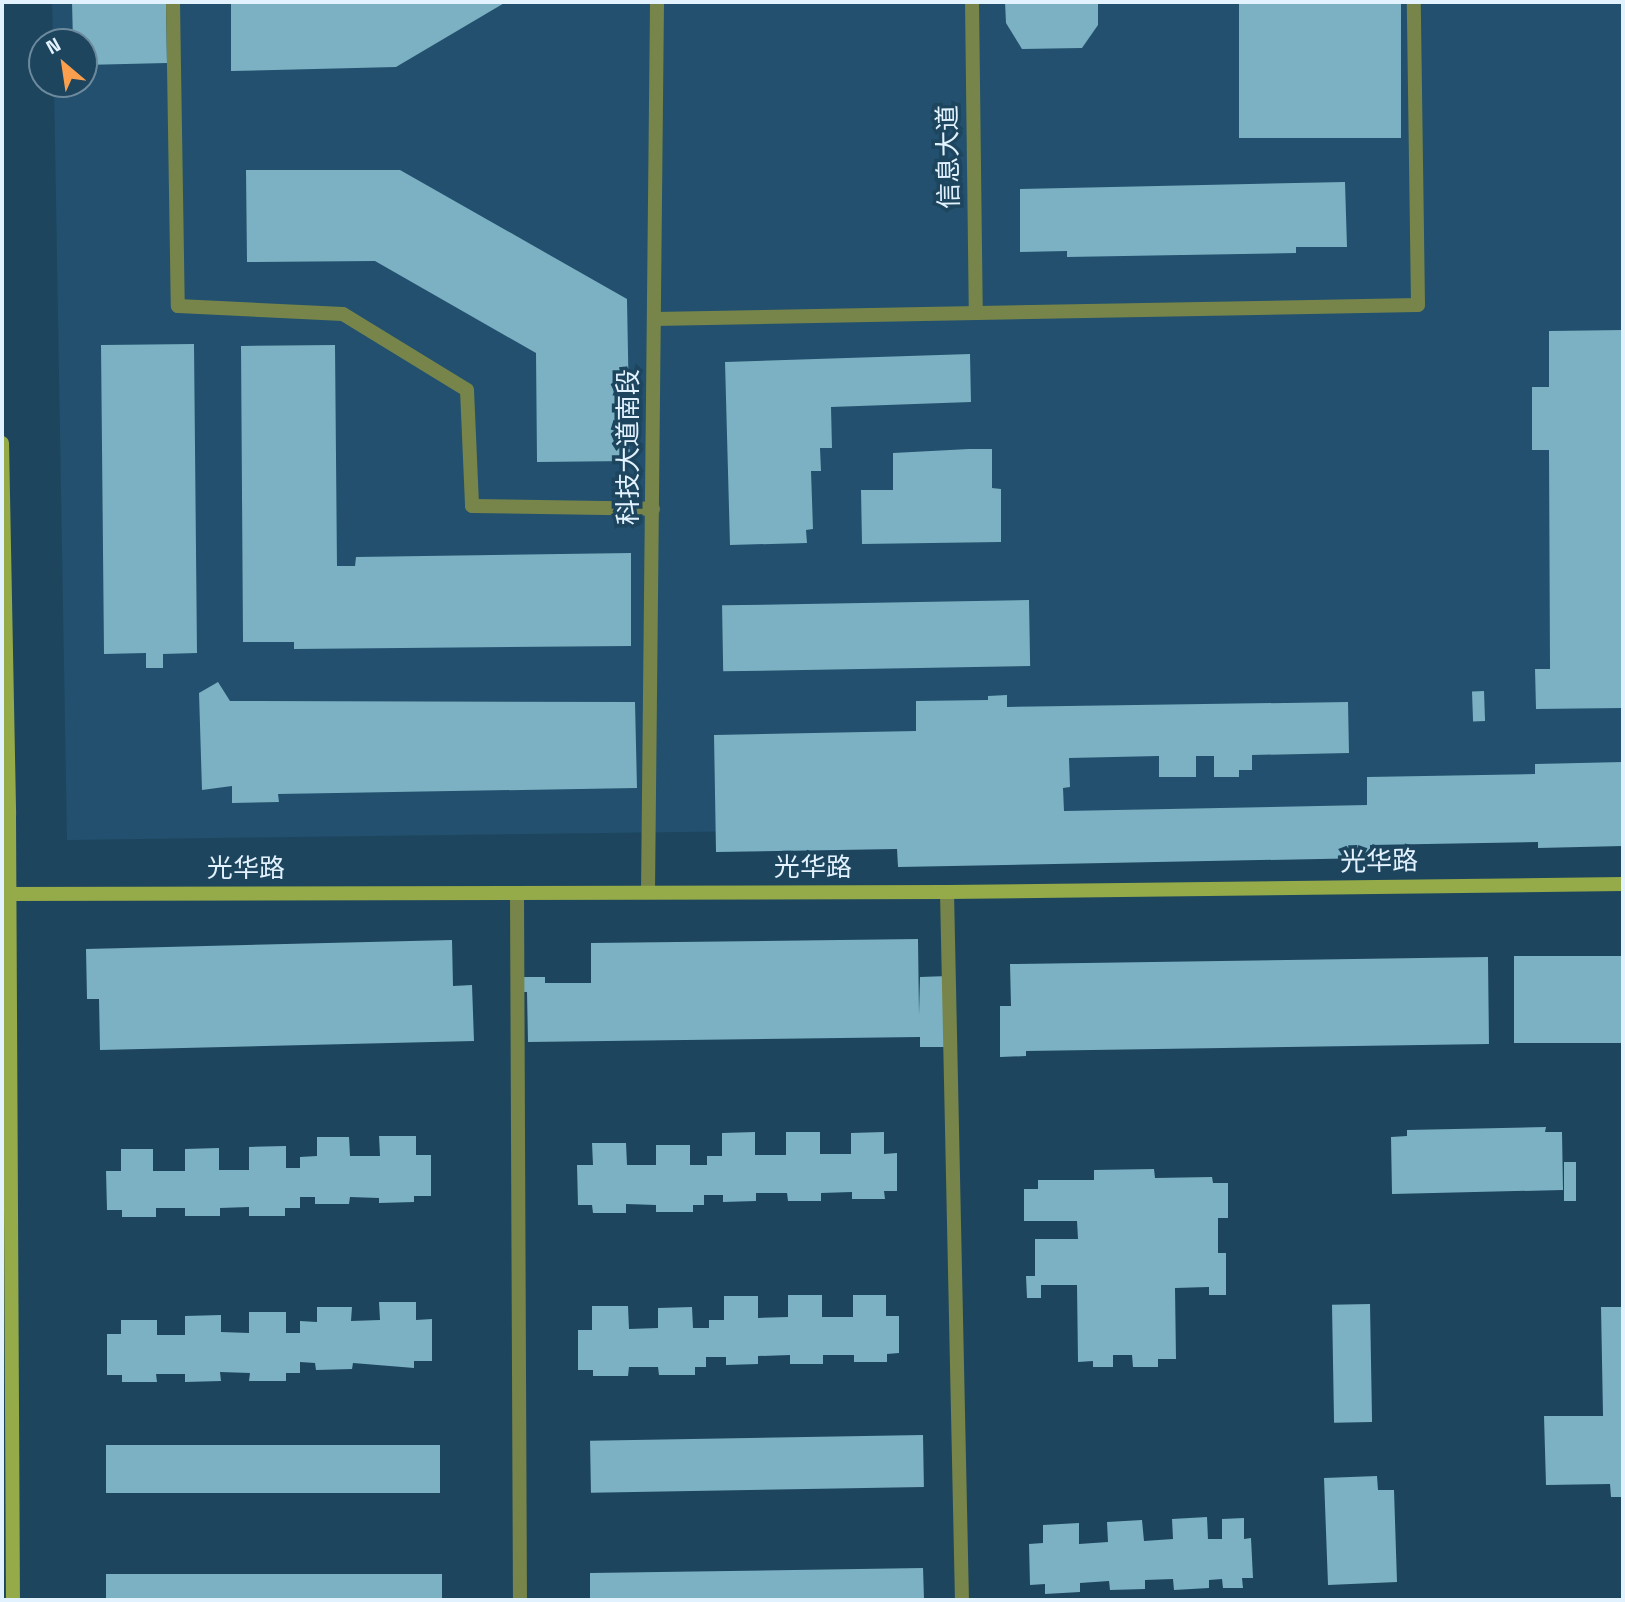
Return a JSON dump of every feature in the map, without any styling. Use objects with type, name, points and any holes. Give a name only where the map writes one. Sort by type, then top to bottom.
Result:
[{"type":"street","points":[[173,2],[178,306],[343,314],[467,390],[472,506],[653,509]]},
{"type":"street","name":"科技大道南段","points":[[648,892],[657,2]]},
{"type":"street","name":"信息大道","points":[[972,2],[976,311]]},
{"type":"street","points":[[654,319],[1418,305],[1414,2]]},
{"type":"street","points":[[2,443],[13,1600]]},
{"type":"street","name":"光华路","points":[[5,894],[947,892],[1623,884]]},
{"type":"street","points":[[947,892],[962,1600]]},
{"type":"street","points":[[517,894],[520,1600]]},
{"type":"shaded area","points":[[52,2],[1623,2],[1623,820],[67,840],[54,98],[98,98],[98,28],[53,28]]},
{"type":"building","points":[[72,2],[166,2],[167,63],[98,65],[98,28],[73,28]]},
{"type":"building","points":[[231,2],[506,2],[396,67],[231,71]]},
{"type":"building","points":[[1005,2],[1098,2],[1098,25],[1082,48],[1022,49],[1006,23]]},
{"type":"building","points":[[1239,2],[1401,2],[1401,138],[1239,138]]},
{"type":"building","points":[[246,170],[400,170],[627,299],[630,461],[537,462],[536,353],[375,261],[247,262]]},
{"type":"building","points":[[1345,182],[1347,247],[1296,247],[1296,253],[1067,257],[1067,251],[1020,252],[1020,189]]},
{"type":"building","points":[[1623,330],[1623,708],[1536,709],[1535,669],[1550,669],[1549,450],[1532,450],[1532,387],[1549,387],[1549,331]]},
{"type":"building","points":[[194,344],[197,653],[163,654],[163,668],[146,668],[146,653],[104,654],[101,345]]},
{"type":"building","points":[[335,345],[337,566],[355,566],[356,557],[631,553],[631,646],[294,649],[294,642],[243,642],[241,346]]},
{"type":"building","points":[[970,354],[971,402],[831,407],[832,448],[820,448],[821,471],[811,471],[813,529],[806,530],[807,543],[730,545],[725,362]]},
{"type":"building","points":[[992,449],[992,488],[1001,489],[1001,542],[862,544],[861,490],[893,490],[893,453]]},
{"type":"building","points":[[1029,600],[1030,666],[723,671],[722,605]]},
{"type":"building","points":[[218,682],[230,701],[635,702],[637,788],[278,794],[279,802],[232,803],[232,786],[202,790],[199,693]]},
{"type":"building","points":[[1472,691],[1484,691],[1485,721],[1473,721]]},
{"type":"building","points":[[1007,695],[1007,707],[1348,702],[1349,753],[1252,755],[1252,770],[1239,770],[1239,777],[1214,777],[1214,756],[1196,756],[1196,777],[1159,777],[1159,756],[1069,758],[1070,787],[1063,788],[1064,811],[1367,805],[1367,777],[1535,774],[1535,764],[1623,762],[1623,846],[1538,848],[1538,842],[1370,845],[1370,858],[898,867],[897,849],[716,852],[714,735],[916,731],[916,701],[988,700],[988,696]]},
{"type":"building","points":[[918,939],[919,1015],[920,977],[948,976],[948,1047],[920,1047],[920,1037],[528,1042],[527,992],[522,992],[522,977],[545,977],[545,983],[591,983],[591,943]]},
{"type":"building","points":[[452,940],[453,986],[472,985],[474,1041],[100,1050],[99,999],[87,999],[86,949]]},
{"type":"building","points":[[1514,956],[1623,956],[1623,1043],[1514,1043]]},
{"type":"building","points":[[1488,957],[1489,1044],[1026,1051],[1026,1056],[1000,1057],[1000,1006],[1011,1006],[1010,964]]},
{"type":"building","points":[[1546,1127],[1545,1132],[1562,1132],[1563,1190],[1392,1194],[1391,1137],[1407,1136],[1407,1130]]},
{"type":"building","points":[[755,1132],[755,1155],[786,1155],[786,1132],[820,1132],[820,1154],[851,1154],[851,1133],[884,1132],[884,1154],[897,1153],[897,1191],[884,1191],[885,1199],[852,1199],[852,1192],[821,1193],[821,1201],[788,1201],[787,1193],[756,1193],[756,1201],[723,1202],[723,1195],[704,1195],[704,1205],[693,1205],[693,1212],[656,1212],[656,1205],[626,1204],[626,1213],[593,1213],[592,1205],[578,1205],[577,1165],[593,1165],[592,1143],[626,1143],[627,1165],[656,1165],[656,1145],[690,1145],[690,1165],[707,1165],[707,1156],[722,1156],[722,1133]]},
{"type":"building","points":[[379,1136],[416,1136],[416,1155],[431,1155],[431,1196],[414,1196],[414,1202],[379,1203],[379,1198],[350,1197],[349,1204],[315,1204],[315,1197],[300,1197],[300,1208],[285,1208],[285,1216],[249,1216],[249,1207],[220,1208],[220,1216],[185,1216],[185,1208],[156,1208],[156,1217],[122,1217],[122,1210],[107,1210],[106,1171],[121,1171],[121,1149],[153,1149],[153,1171],[185,1171],[185,1149],[219,1148],[219,1170],[249,1170],[249,1147],[286,1146],[286,1168],[300,1168],[300,1157],[317,1156],[317,1137],[349,1137],[350,1156],[380,1156]]},
{"type":"building","points":[[1564,1162],[1576,1162],[1576,1201],[1564,1201]]},
{"type":"building","points":[[1154,1169],[1155,1178],[1212,1177],[1213,1183],[1228,1183],[1228,1218],[1218,1218],[1218,1253],[1226,1253],[1226,1295],[1209,1295],[1209,1287],[1175,1288],[1176,1359],[1158,1359],[1158,1367],[1133,1367],[1132,1355],[1113,1355],[1113,1367],[1093,1367],[1093,1361],[1078,1362],[1077,1285],[1041,1285],[1041,1298],[1027,1298],[1026,1276],[1035,1276],[1035,1239],[1078,1239],[1077,1221],[1024,1221],[1024,1189],[1038,1189],[1038,1180],[1094,1180],[1094,1170]]},
{"type":"building","points":[[788,1295],[822,1295],[822,1317],[853,1317],[853,1295],[886,1295],[886,1316],[899,1316],[899,1353],[887,1354],[887,1362],[854,1362],[854,1355],[823,1355],[823,1364],[790,1364],[790,1355],[758,1356],[758,1364],[726,1365],[726,1357],[706,1357],[706,1367],[695,1367],[695,1375],[659,1375],[658,1367],[629,1367],[628,1376],[593,1376],[593,1370],[578,1370],[578,1330],[592,1330],[592,1306],[628,1306],[629,1329],[658,1328],[658,1308],[692,1307],[693,1328],[709,1328],[709,1320],[724,1320],[724,1296],[758,1296],[758,1318],[788,1317]]},
{"type":"building","points":[[379,1302],[416,1302],[416,1320],[432,1319],[432,1361],[414,1361],[414,1368],[353,1363],[352,1369],[316,1370],[315,1363],[300,1362],[300,1373],[286,1373],[286,1381],[249,1381],[250,1373],[220,1372],[221,1381],[185,1382],[185,1374],[156,1374],[157,1382],[122,1382],[122,1375],[107,1375],[107,1334],[121,1334],[121,1320],[157,1320],[157,1335],[185,1335],[185,1316],[221,1315],[221,1332],[249,1333],[249,1312],[286,1312],[286,1333],[300,1333],[300,1321],[317,1322],[317,1307],[352,1307],[351,1321],[380,1320]]},
{"type":"building","points":[[1370,1304],[1372,1422],[1334,1423],[1332,1305]]},
{"type":"building","points":[[1601,1307],[1623,1307],[1623,1497],[1611,1497],[1610,1484],[1546,1485],[1544,1416],[1603,1416]]},
{"type":"building","points":[[923,1435],[924,1487],[591,1493],[590,1441]]},
{"type":"building","points":[[106,1445],[440,1445],[440,1493],[106,1493]]},
{"type":"building","points":[[1377,1476],[1378,1490],[1394,1490],[1397,1582],[1328,1585],[1324,1478]]},
{"type":"building","points":[[1207,1517],[1208,1539],[1222,1539],[1222,1519],[1244,1518],[1244,1539],[1251,1538],[1253,1578],[1242,1578],[1243,1588],[1223,1588],[1222,1579],[1209,1580],[1209,1588],[1174,1590],[1173,1579],[1145,1580],[1145,1589],[1110,1590],[1109,1581],[1080,1583],[1080,1592],[1045,1594],[1045,1584],[1030,1585],[1029,1544],[1043,1543],[1043,1525],[1079,1523],[1079,1544],[1108,1542],[1107,1522],[1142,1520],[1144,1541],[1173,1539],[1172,1519]]},
{"type":"building","points":[[923,1568],[924,1600],[590,1600],[590,1573]]},
{"type":"building","points":[[106,1574],[442,1574],[442,1600],[106,1600]]}]
